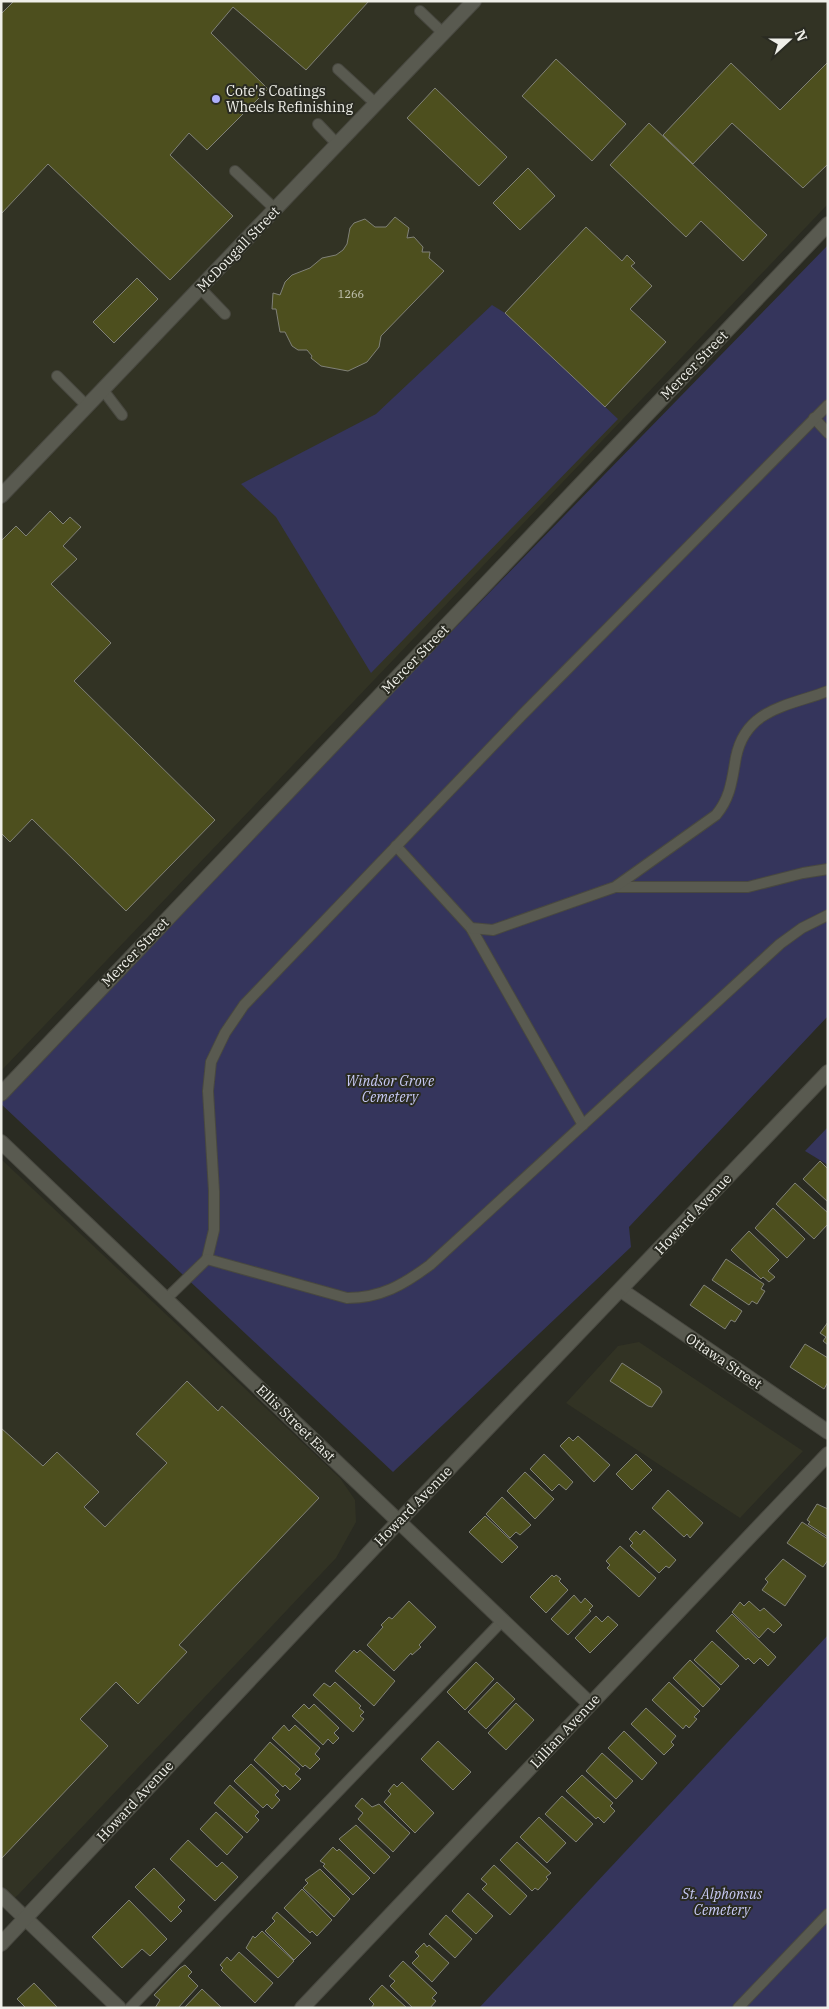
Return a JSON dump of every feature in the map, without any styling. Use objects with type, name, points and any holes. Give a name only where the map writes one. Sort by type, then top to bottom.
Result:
[{"type":"street","name":"McDougall Street","points":[[1,496],[474,1]]},
{"type":"street","name":"Mercer Street","points":[[1,1094],[828,224]]},
{"type":"street","name":"Howard Avenue","points":[[1,1944],[399,1521],[828,1072]]},
{"type":"street","name":"Ellis Street East","points":[[1,1142],[590,1704]]},
{"type":"street","name":"Ottawa Street","points":[[621,1290],[828,1432]]},
{"type":"street","name":"Lillian Avenue","points":[[302,2008],[828,1454]]},
{"type":"street","points":[[1,1895],[119,2008]]},
{"type":"lane","points":[[420,11],[443,33]]},
{"type":"lane","points":[[338,70],[376,104]]},
{"type":"lane","points":[[318,124],[337,144]]},
{"type":"lane","points":[[235,171],[275,209]]},
{"type":"lane","points":[[200,288],[225,314]]},
{"type":"lane","points":[[57,376],[87,406]]},
{"type":"lane","points":[[103,390],[122,415]]},
{"type":"lane","points":[[166,1299],[207,1259],[214,1230],[214,1191],[208,1091],[211,1062],[225,1033],[244,1005],[696,536],[828,405]]},
{"type":"lane","points":[[814,418],[828,433]]},
{"type":"lane","points":[[472,928],[492,930],[615,887],[716,815],[725,804],[741,740],[750,726],[780,706],[828,692]]},
{"type":"lane","points":[[396,846],[472,928],[583,1125]]},
{"type":"lane","points":[[615,887],[748,887],[803,873],[828,870]]},
{"type":"lane","points":[[207,1259],[347,1298],[368,1298],[387,1292],[410,1280],[430,1265],[780,944],[802,928],[828,915]]},
{"type":"lane","points":[[130,2008],[503,1620]]},
{"type":"lane","points":[[738,2008],[828,1914]]},
{"type":"shaded area","points":[[1,1],[828,1],[828,204],[1,1071]]},
{"type":"shaded area","points":[[1,1159],[340,1478],[355,1500],[356,1522],[336,1558],[18,1895],[1,1909]]},
{"type":"shaded area","points":[[639,1342],[803,1451],[740,1518],[566,1403],[618,1346]]},
{"type":"green space","name":"Windsor Grove Cemetery","points":[[828,245],[828,1016],[629,1227],[631,1247],[393,1472],[1,1104],[1,1094]]},
{"type":"green space","points":[[492,305],[505,313],[618,419],[371,673],[276,517],[241,484],[376,414]]},
{"type":"green space","points":[[828,1127],[828,1165],[805,1151]]},
{"type":"green space","name":"St. Alphonsus Cemetery","points":[[828,1635],[828,2008],[479,2008]]},
{"type":"building","points":[[14,1],[369,1],[306,70],[233,7],[211,33],[268,89],[207,150],[189,133],[170,155],[233,216],[170,280],[48,164],[1,214],[1,14]]},
{"type":"building","points":[[556,59],[626,124],[592,161],[522,96]]},
{"type":"building","points":[[828,62],[828,164],[803,188],[732,123],[693,164],[663,135],[731,63],[780,110]]},
{"type":"building","points":[[435,88],[507,157],[479,186],[407,118]]},
{"type":"building","points":[[649,123],[767,235],[743,261],[701,221],[686,237],[610,165]]},
{"type":"building","points":[[528,168],[555,196],[520,230],[493,203]]},
{"type":"building","points":[[395,217],[409,228],[407,238],[414,237],[423,247],[422,252],[430,252],[429,258],[444,271],[381,336],[379,347],[367,362],[348,371],[321,366],[311,358],[312,356],[307,350],[298,350],[292,346],[285,332],[280,332],[276,309],[272,309],[273,293],[280,295],[285,282],[292,275],[310,268],[322,258],[336,255],[343,250],[347,244],[350,228],[354,223],[365,219],[375,227],[386,227]]},
{"type":"building","points":[[586,227],[622,261],[627,255],[635,263],[631,266],[652,286],[630,309],[666,342],[605,407],[505,313]]},
{"type":"building","points":[[137,278],[158,299],[114,343],[93,322]]},
{"type":"building","points":[[50,511],[63,524],[70,517],[81,527],[63,546],[77,559],[51,584],[111,643],[74,681],[215,820],[126,911],[32,819],[10,842],[1,833],[1,541],[16,526],[26,536]]},
{"type":"building","points":[[820,1161],[828,1169],[828,1202],[803,1179]]},
{"type":"building","points":[[795,1183],[828,1213],[828,1224],[814,1239],[776,1204]]},
{"type":"building","points":[[773,1208],[805,1239],[787,1258],[755,1228]]},
{"type":"building","points":[[749,1231],[779,1260],[768,1271],[775,1277],[769,1282],[763,1277],[761,1279],[731,1250]]},
{"type":"building","points":[[726,1259],[764,1284],[761,1289],[765,1291],[757,1304],[752,1301],[749,1305],[712,1280]]},
{"type":"building","points":[[704,1285],[742,1311],[735,1322],[731,1320],[725,1329],[690,1305]]},
{"type":"building","points":[[828,1322],[828,1345],[823,1341],[826,1337],[820,1333]]},
{"type":"building","points":[[805,1344],[828,1358],[828,1382],[824,1389],[790,1367]]},
{"type":"building","points":[[622,1363],[660,1388],[662,1392],[652,1407],[610,1381]]},
{"type":"building","points":[[187,1381],[218,1411],[222,1406],[319,1498],[179,1645],[187,1652],[138,1704],[116,1682],[80,1719],[108,1746],[1,1859],[1,1428],[43,1466],[57,1452],[99,1492],[84,1507],[105,1527],[167,1463],[136,1434]]},
{"type":"building","points":[[578,1436],[610,1465],[594,1482],[560,1446],[569,1437],[573,1441]]},
{"type":"building","points":[[544,1454],[573,1482],[566,1490],[559,1484],[552,1491],[530,1469]]},
{"type":"building","points":[[636,1454],[652,1470],[632,1490],[616,1474]]},
{"type":"building","points":[[525,1472],[554,1499],[535,1519],[507,1491]]},
{"type":"building","points":[[668,1490],[703,1523],[690,1538],[687,1534],[684,1537],[652,1508]]},
{"type":"building","points":[[502,1497],[531,1525],[520,1535],[516,1532],[510,1538],[486,1514]]},
{"type":"building","points":[[817,1504],[828,1509],[828,1537],[808,1524],[810,1522],[807,1520]]},
{"type":"building","points":[[485,1516],[518,1547],[502,1563],[469,1532]]},
{"type":"building","points":[[802,1522],[828,1539],[828,1560],[823,1567],[787,1543]]},
{"type":"building","points":[[644,1530],[676,1560],[669,1568],[666,1566],[659,1573],[630,1546],[633,1543],[629,1539],[636,1531],[640,1535]]},
{"type":"building","points":[[620,1546],[656,1578],[639,1597],[607,1568],[610,1565],[606,1561]]},
{"type":"building","points":[[783,1559],[806,1576],[785,1606],[762,1590],[768,1582],[765,1579]]},
{"type":"building","points":[[552,1575],[554,1577],[556,1575],[561,1579],[559,1581],[568,1590],[546,1613],[530,1597]]},
{"type":"building","points":[[574,1595],[581,1603],[585,1598],[593,1606],[589,1610],[591,1611],[568,1635],[551,1619]]},
{"type":"building","points":[[409,1601],[436,1627],[419,1645],[421,1647],[412,1655],[411,1653],[394,1671],[367,1645],[383,1627],[381,1625],[389,1617],[392,1619]]},
{"type":"building","points":[[749,1601],[760,1611],[764,1608],[782,1625],[774,1633],[768,1628],[759,1638],[732,1612],[740,1602],[744,1606]]},
{"type":"building","points":[[732,1614],[776,1657],[768,1666],[760,1658],[754,1664],[748,1658],[746,1660],[716,1631]]},
{"type":"building","points":[[596,1616],[602,1622],[608,1616],[618,1625],[590,1653],[575,1638]]},
{"type":"building","points":[[712,1641],[739,1666],[721,1685],[694,1660]]},
{"type":"building","points":[[354,1650],[357,1653],[360,1650],[395,1681],[374,1706],[335,1671]]},
{"type":"building","points":[[690,1660],[720,1689],[703,1707],[673,1678]]},
{"type":"building","points":[[476,1662],[494,1679],[465,1710],[447,1692]]},
{"type":"building","points":[[335,1682],[361,1706],[359,1708],[364,1712],[360,1716],[364,1719],[353,1732],[313,1695],[324,1683],[330,1687]]},
{"type":"building","points":[[497,1682],[515,1699],[486,1729],[468,1712]]},
{"type":"building","points":[[669,1682],[700,1711],[694,1717],[697,1719],[689,1728],[686,1725],[683,1729],[652,1700]]},
{"type":"building","points":[[516,1703],[534,1720],[506,1750],[488,1733]]},
{"type":"building","points":[[304,1704],[309,1709],[314,1704],[339,1728],[334,1733],[339,1738],[333,1744],[328,1739],[323,1745],[292,1716]]},
{"type":"building","points":[[646,1708],[676,1736],[671,1742],[674,1745],[664,1755],[631,1724]]},
{"type":"building","points":[[284,1725],[289,1731],[295,1725],[320,1748],[315,1754],[320,1759],[310,1769],[305,1765],[303,1767],[272,1738]]},
{"type":"building","points":[[624,1731],[657,1763],[642,1780],[608,1748]]},
{"type":"building","points":[[438,1741],[471,1772],[453,1790],[421,1759]]},
{"type":"building","points":[[270,1742],[300,1769],[295,1774],[301,1779],[290,1790],[285,1785],[283,1787],[254,1760]]},
{"type":"building","points":[[602,1753],[633,1781],[616,1799],[586,1771]]},
{"type":"building","points":[[251,1764],[279,1791],[275,1795],[280,1800],[272,1809],[267,1804],[263,1808],[234,1781]]},
{"type":"building","points":[[582,1775],[613,1803],[610,1806],[615,1811],[604,1823],[598,1817],[596,1819],[566,1791]]},
{"type":"building","points":[[402,1782],[434,1813],[415,1833],[384,1802],[391,1794],[388,1791],[394,1784],[397,1787]]},
{"type":"building","points":[[230,1785],[259,1812],[255,1816],[259,1820],[247,1833],[214,1803]]},
{"type":"building","points":[[562,1796],[593,1824],[576,1842],[545,1814]]},
{"type":"building","points":[[362,1798],[372,1807],[379,1804],[410,1833],[393,1852],[358,1819],[363,1813],[355,1806]]},
{"type":"building","points":[[216,1812],[243,1837],[227,1855],[200,1829]]},
{"type":"building","points":[[539,1817],[566,1843],[547,1863],[520,1837]]},
{"type":"building","points":[[356,1825],[390,1857],[374,1874],[339,1839]]},
{"type":"building","points":[[188,1840],[217,1867],[222,1862],[238,1877],[215,1901],[170,1859]]},
{"type":"building","points":[[517,1842],[551,1873],[546,1877],[548,1879],[538,1890],[535,1888],[532,1891],[500,1860]]},
{"type":"building","points":[[333,1847],[337,1851],[339,1849],[370,1878],[353,1895],[320,1861]]},
{"type":"building","points":[[494,1865],[527,1896],[510,1915],[482,1889],[487,1884],[481,1879]]},
{"type":"building","points":[[154,1868],[185,1900],[178,1907],[182,1911],[171,1922],[135,1887]]},
{"type":"building","points":[[320,1869],[350,1899],[334,1917],[303,1888],[308,1883],[305,1880]]},
{"type":"building","points":[[302,1889],[332,1920],[317,1936],[312,1931],[310,1933],[284,1908]]},
{"type":"building","points":[[468,1893],[493,1916],[476,1934],[452,1911]]},
{"type":"building","points":[[129,1900],[167,1939],[150,1956],[142,1949],[122,1968],[92,1937]]},
{"type":"building","points":[[277,1912],[311,1943],[294,1960],[265,1931],[275,1921],[272,1918]]},
{"type":"building","points":[[446,1915],[472,1939],[455,1958],[429,1934]]},
{"type":"building","points":[[262,1931],[294,1961],[278,1978],[246,1948],[253,1936],[255,1938]]},
{"type":"building","points":[[424,1943],[427,1947],[429,1945],[449,1963],[432,1982],[412,1963],[419,1956],[415,1952]]},
{"type":"building","points":[[239,1952],[273,1983],[255,2003],[221,1970],[223,1968],[220,1965],[227,1957],[231,1961]]},
{"type":"building","points":[[403,1961],[437,1993],[432,1998],[436,2001],[430,2008],[413,2008],[390,1986],[395,1981],[389,1976]]},
{"type":"building","points":[[185,1965],[192,1972],[188,1976],[198,1986],[178,2008],[155,2008],[160,2000],[154,1995]]},
{"type":"building","points":[[34,1983],[58,2008],[26,2008],[17,1999]]},
{"type":"building","points":[[382,1985],[407,2008],[371,2008],[374,2004],[369,1999]]},
{"type":"building","points":[[202,1989],[221,2007],[221,2008],[184,2008]]},
{"type":"place","name":"Cote's Coatings Wheels Refinishing","points":[[216,99]]}]
